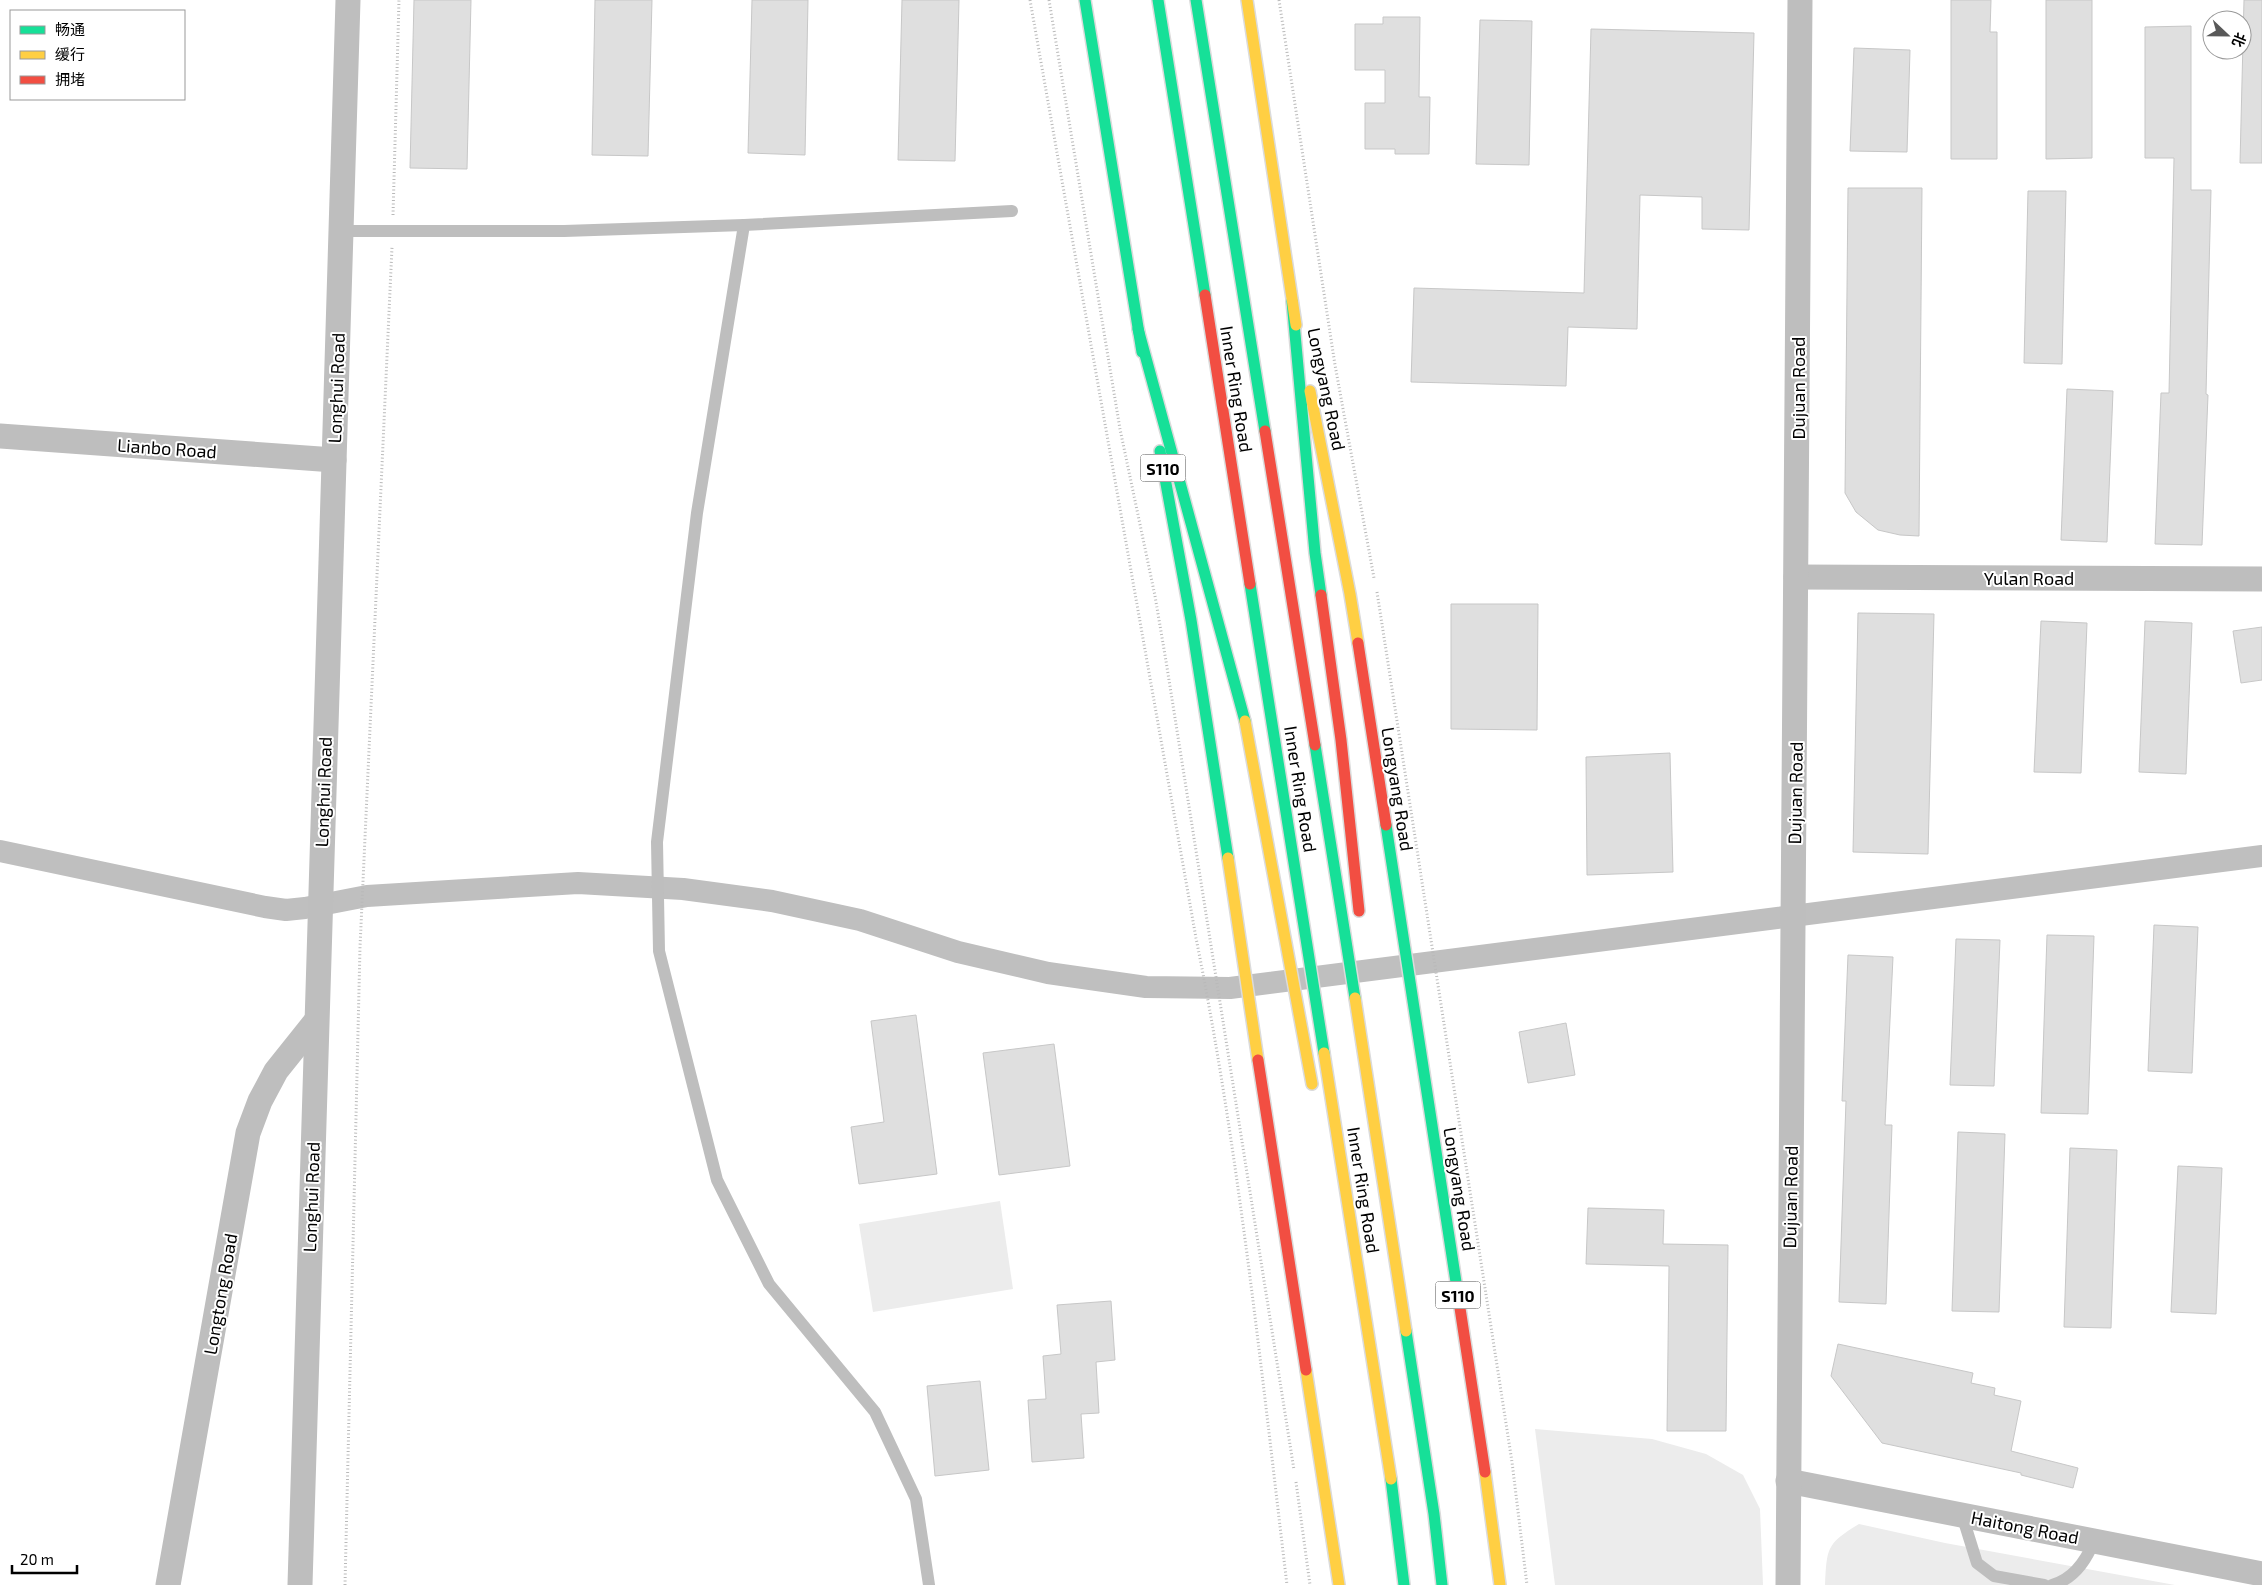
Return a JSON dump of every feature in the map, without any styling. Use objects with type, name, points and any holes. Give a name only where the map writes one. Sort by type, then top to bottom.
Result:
[{"type":"main road","name":"S110","points":[[1085,0],[1138,329],[1191,620],[1339,1585]]},
{"type":"main road","name":"Inner Ring Road","points":[[1158,0],[1305,925],[1397,1520],[1404,1585]]},
{"type":"main road","name":"Inner Ring Road","points":[[1196,0],[1343,920],[1361,1013],[1369,1092],[1434,1514],[1442,1585]]},
{"type":"main road","name":"Longyang Road","points":[[1247,0],[1292,302],[1345,568],[1485,1470],[1500,1585]]},
{"type":"main road","points":[[1292,302],[1315,553],[1341,740],[1359,922]]},
{"type":"main road","points":[[1138,329],[1247,729],[1299,1023],[1315,1098]]},
{"type":"main road","points":[[1361,1013],[1363,975]]},
{"type":"main road","points":[[1328,1155],[1364,1309]]},
{"type":"street","name":"Longhui Road","points":[[300,1585],[348,0]]},
{"type":"street","name":"Dujuan Road","points":[[1788,1585],[1800,0]]},
{"type":"street","name":"Lianbo Road","points":[[0,436],[334,460]]},
{"type":"street","name":"Yulan Road","points":[[1796,577],[2262,579]]},
{"type":"street","name":"Longtong Road","points":[[168,1585],[248,1134],[260,1101],[276,1071],[316,1021]]},
{"type":"street","name":"Haitong Road","points":[[1788,1481],[2094,1541],[2254,1577]]},
{"type":"lane","points":[[341,231],[564,231],[744,225],[1012,211]]},
{"type":"lane","points":[[744,225],[697,514],[658,842],[659,951],[717,1180],[770,1284],[875,1412],[916,1499],[929,1585]]},
{"type":"lane","points":[[1962,1515],[1977,1563],[1994,1576],[2044,1585]]},
{"type":"lane","points":[[2052,1585],[2064,1582],[2087,1558],[2094,1541]]},
{"type":"path","points":[[345,1585],[360,947],[393,231],[399,0]]},
{"type":"path","points":[[1030,0],[1196,938],[1214,1028],[1256,1332],[1287,1585]]},
{"type":"path","points":[[1049,0],[1120,429],[1157,606],[1295,1472]]},
{"type":"path","points":[[1278,0],[1334,365],[1386,641],[1512,1462],[1527,1585]]},
{"type":"path","points":[[1296,1481],[1310,1585]]},
{"type":"shaded area","points":[[1000,1201],[1013,1289],[873,1312],[859,1224]]},
{"type":"shaded area","points":[[1535,1429],[1652,1439],[1706,1454],[1743,1475],[1760,1509],[1763,1585],[1555,1585]]},
{"type":"shaded area","points":[[1859,1524],[1945,1543],[2175,1585],[1825,1585],[1830,1548],[1840,1537]]},
{"type":"building","points":[[414,0],[471,0],[467,169],[410,168]]},
{"type":"building","points":[[595,0],[652,0],[648,156],[592,155]]},
{"type":"building","points":[[752,0],[808,0],[805,155],[748,153]]},
{"type":"building","points":[[902,0],[959,0],[955,161],[898,160]]},
{"type":"building","points":[[1951,0],[1991,0],[1990,32],[1997,32],[1997,159],[1951,159]]},
{"type":"building","points":[[2046,0],[2092,0],[2092,158],[2046,159]]},
{"type":"building","points":[[2244,0],[2262,0],[2262,163],[2240,163],[2243,60],[2252,60],[2252,10],[2244,10]]},
{"type":"building","points":[[1383,17],[1420,17],[1419,97],[1430,97],[1429,154],[1395,154],[1395,149],[1365,149],[1365,103],[1385,103],[1385,70],[1355,70],[1355,24],[1383,24]]},
{"type":"building","points":[[1480,20],[1532,21],[1529,165],[1476,164]]},
{"type":"building","points":[[2191,26],[2191,190],[2211,190],[2206,394],[2208,395],[2202,545],[2155,544],[2161,393],[2169,393],[2174,158],[2145,158],[2145,27]]},
{"type":"building","points":[[1591,29],[1754,33],[1749,230],[1702,229],[1702,197],[1640,195],[1637,329],[1568,327],[1566,386],[1411,382],[1414,288],[1584,293]]},
{"type":"building","points":[[1854,48],[1910,50],[1907,152],[1850,151]]},
{"type":"building","points":[[1848,188],[1922,188],[1919,536],[1900,535],[1878,530],[1856,512],[1845,493]]},
{"type":"building","points":[[2028,191],[2066,191],[2062,364],[2024,363]]},
{"type":"building","points":[[2067,389],[2113,391],[2107,542],[2061,540]]},
{"type":"building","points":[[1451,604],[1538,604],[1537,730],[1451,729]]},
{"type":"building","points":[[1858,613],[1934,614],[1928,854],[1853,852]]},
{"type":"building","points":[[2041,621],[2087,623],[2081,773],[2034,772]]},
{"type":"building","points":[[2145,621],[2192,623],[2186,774],[2139,772]]},
{"type":"building","points":[[2262,627],[2262,680],[2241,683],[2233,631]]},
{"type":"building","points":[[1670,753],[1673,872],[1587,875],[1586,757]]},
{"type":"building","points":[[2154,925],[2198,927],[2192,1073],[2148,1071]]},
{"type":"building","points":[[2047,935],[2094,936],[2088,1114],[2041,1113]]},
{"type":"building","points":[[1956,939],[2000,940],[1994,1086],[1950,1085]]},
{"type":"building","points":[[1848,955],[1893,957],[1885,1125],[1892,1125],[1886,1304],[1839,1302],[1846,1101],[1842,1101]]},
{"type":"building","points":[[916,1015],[937,1174],[859,1184],[851,1127],[884,1122],[871,1021]]},
{"type":"building","points":[[1566,1023],[1575,1075],[1528,1083],[1519,1032]]},
{"type":"building","points":[[1054,1044],[1070,1166],[999,1175],[983,1053]]},
{"type":"building","points":[[1958,1132],[2005,1134],[1999,1312],[1952,1311]]},
{"type":"building","points":[[2070,1148],[2117,1150],[2111,1328],[2064,1327]]},
{"type":"building","points":[[2178,1166],[2222,1168],[2216,1314],[2171,1312]]},
{"type":"building","points":[[1588,1208],[1664,1210],[1663,1244],[1728,1245],[1726,1431],[1667,1431],[1669,1266],[1586,1264]]},
{"type":"building","points":[[1111,1301],[1115,1360],[1096,1362],[1099,1413],[1081,1414],[1084,1458],[1032,1462],[1028,1400],[1046,1399],[1043,1356],[1061,1354],[1057,1305]]},
{"type":"building","points":[[1838,1344],[1973,1373],[1971,1383],[1995,1388],[1994,1395],[2021,1401],[2011,1451],[2078,1468],[2073,1488],[2021,1475],[2021,1473],[1882,1443],[1831,1376]]},
{"type":"building","points":[[980,1381],[989,1470],[935,1476],[927,1386]]},
{"type":"waterway","points":[[0,851],[286,910],[367,896],[578,883],[683,889],[772,901],[860,920],[958,952],[1048,973],[1146,987],[1230,988],[2262,856]]},
{"type":"traffic: fast","points":[[1085,0],[1142,352]]},
{"type":"traffic: fast","points":[[1158,0],[1205,295]]},
{"type":"traffic: fast","points":[[1196,0],[1265,431]]},
{"type":"traffic: fast","points":[[1292,301],[1315,553],[1321,595]]},
{"type":"traffic: fast","points":[[1138,329],[1245,721]]},
{"type":"traffic: fast","points":[[1160,451],[1191,620],[1228,858]]},
{"type":"traffic: fast","points":[[1250,584],[1324,1053]]},
{"type":"traffic: fast","points":[[1315,745],[1355,998]]},
{"type":"traffic: fast","points":[[1386,825],[1458,1295]]},
{"type":"traffic: fast","points":[[1406,1331],[1434,1514],[1442,1585]]},
{"type":"traffic: fast","points":[[1391,1479],[1404,1585]]},
{"type":"traffic: slow","points":[[1247,0],[1296,325]]},
{"type":"traffic: slow","points":[[1310,391],[1358,643]]},
{"type":"traffic: slow","points":[[1245,721],[1312,1084]]},
{"type":"traffic: slow","points":[[1228,858],[1258,1060]]},
{"type":"traffic: slow","points":[[1355,998],[1406,1331]]},
{"type":"traffic: slow","points":[[1324,1053],[1391,1479]]},
{"type":"traffic: slow","points":[[1306,1370],[1339,1585]]},
{"type":"traffic: slow","points":[[1485,1472],[1500,1585]]},
{"type":"traffic: jam","points":[[1205,295],[1250,584]]},
{"type":"traffic: jam","points":[[1265,431],[1315,745]]},
{"type":"traffic: jam","points":[[1321,595],[1341,740],[1359,911]]},
{"type":"traffic: jam","points":[[1358,643],[1386,825]]},
{"type":"traffic: jam","points":[[1258,1060],[1306,1370]]},
{"type":"traffic: jam","points":[[1458,1295],[1485,1472]]}]
